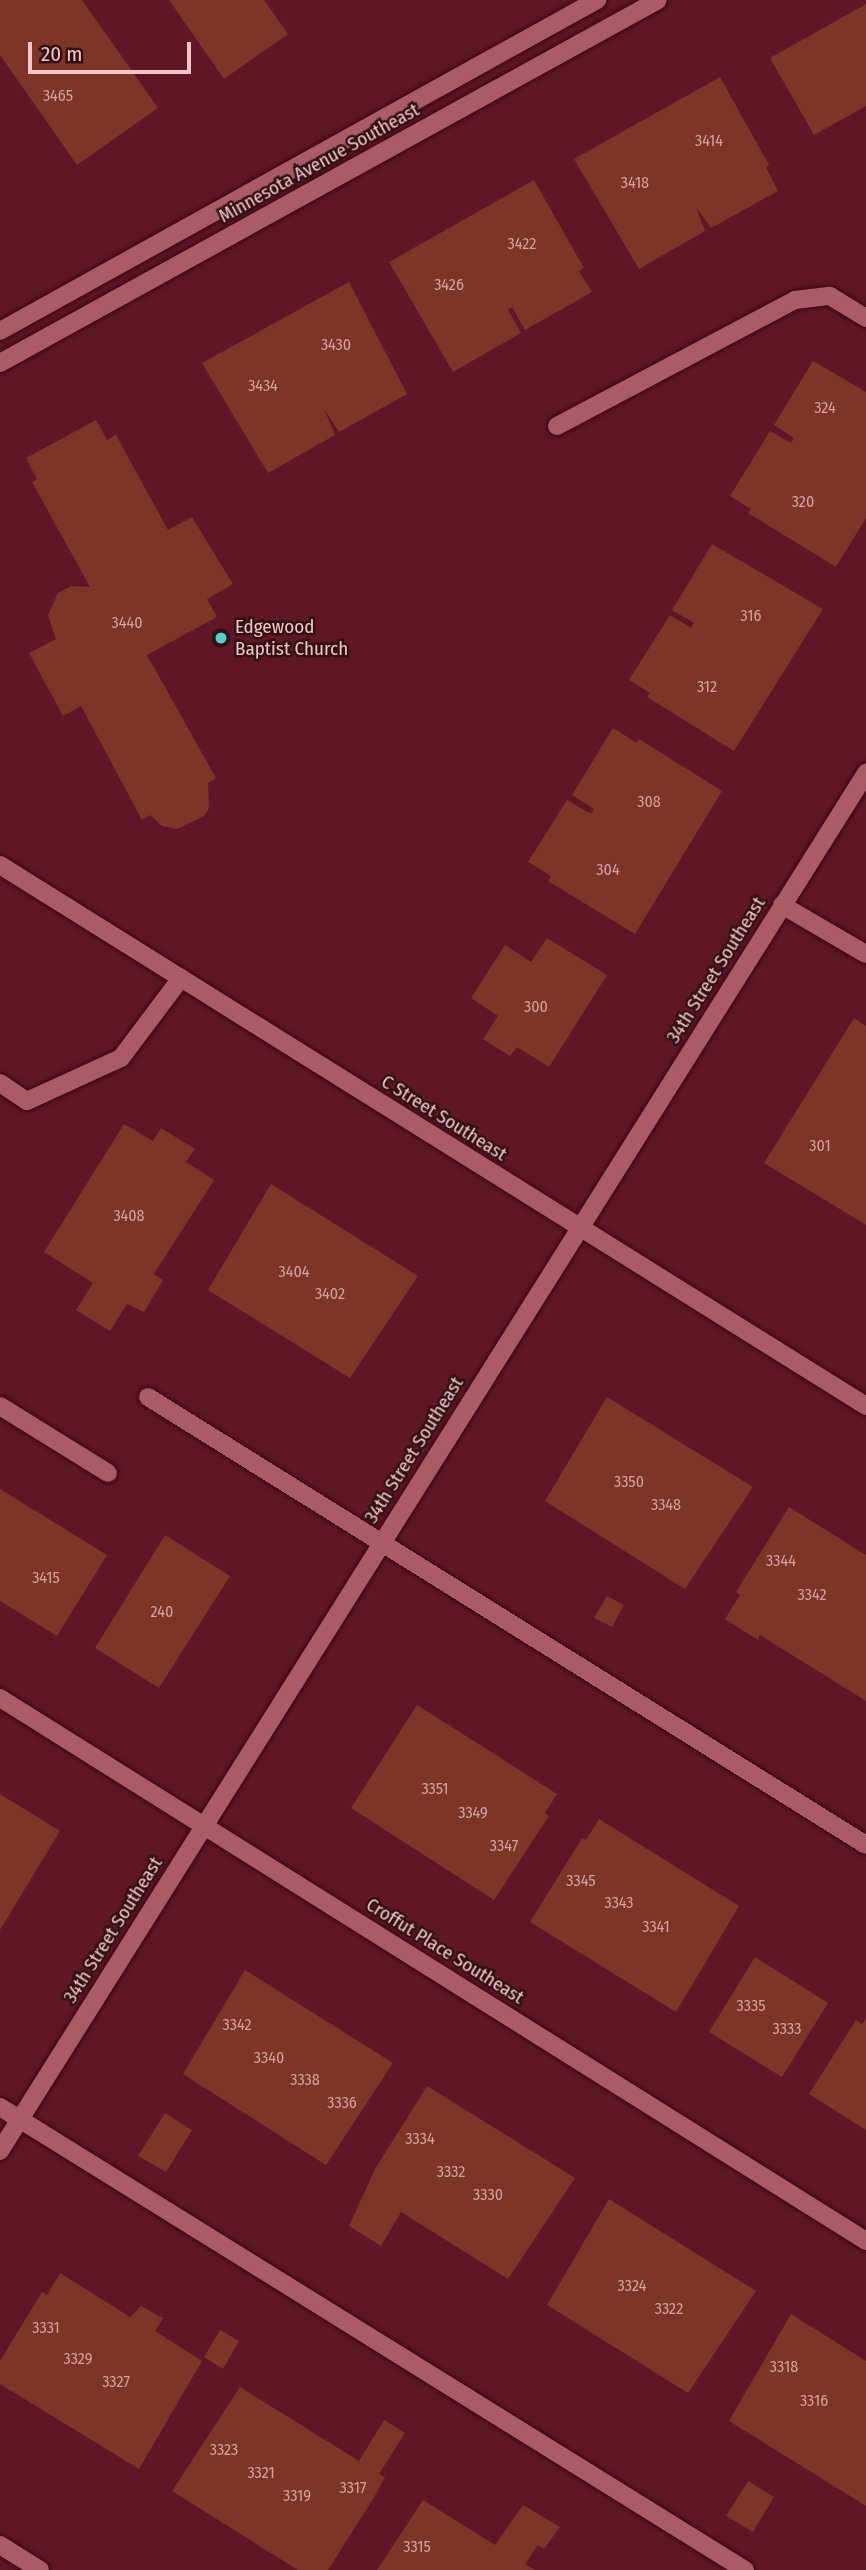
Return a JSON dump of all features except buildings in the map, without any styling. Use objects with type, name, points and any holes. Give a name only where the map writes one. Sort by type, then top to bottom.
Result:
[{"type":"street","name":"Minnesota Avenue Southeast","points":[[0,331],[597,0]]},
{"type":"street","name":"Minnesota Avenue Southeast","points":[[0,363],[658,0]]},
{"type":"street","points":[[557,426],[795,300],[830,296],[866,318]]},
{"type":"street","name":"34th Street Southeast","points":[[0,2151],[578,1226],[866,773]]},
{"type":"street","name":"C Street Southeast","points":[[0,865],[866,1406]]},
{"type":"street","points":[[782,905],[866,954]]},
{"type":"street","points":[[0,1083],[27,1101],[121,1058],[181,978]]},
{"type":"street","points":[[148,1397],[866,1845]]},
{"type":"street","points":[[0,1406],[108,1473]]},
{"type":"street","name":"Croffut Place Southeast","points":[[0,1698],[866,2241]]},
{"type":"street","points":[[0,2107],[745,2570]]},
{"type":"street","points":[[0,2545],[40,2570]]},
{"type":"place","name":"Edgewood Baptist Church","points":[[221,638]]}]
